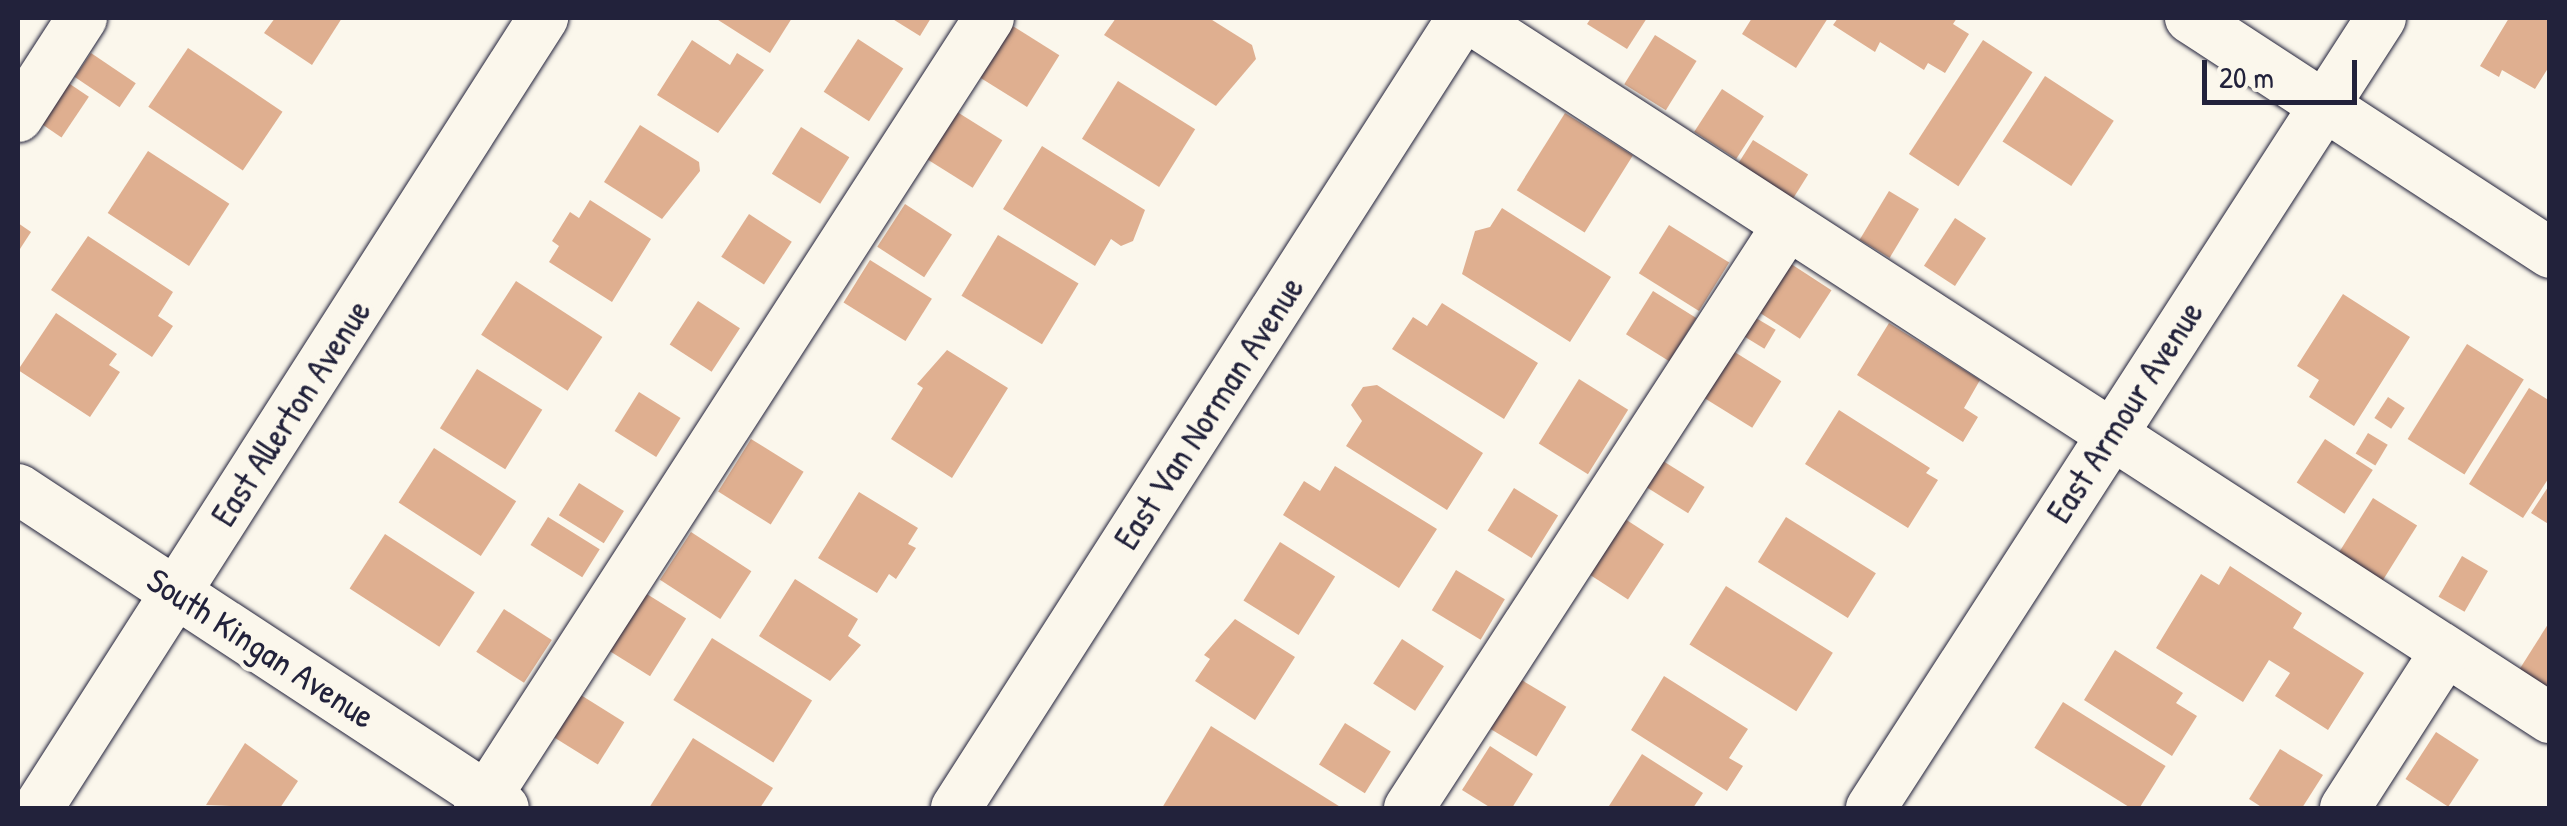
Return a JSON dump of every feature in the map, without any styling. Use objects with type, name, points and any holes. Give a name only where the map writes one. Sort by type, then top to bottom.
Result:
[{"type":"street","points":[[18,118],[82,18]]},
{"type":"street","name":"East Allerton Avenue","points":[[38,808],[543,18]]},
{"type":"street","points":[[489,804],[989,18]]},
{"type":"street","points":[[1466,18],[2108,438],[2550,718]]},
{"type":"street","name":"East Van Norman Avenue","points":[[956,808],[1466,18]]},
{"type":"street","points":[[2190,18],[2550,253]]},
{"type":"street","name":"East Armour Avenue","points":[[1871,808],[2380,18]]},
{"type":"street","points":[[1409,808],[1787,226]]},
{"type":"street","name":"South Kingan Avenue","points":[[18,488],[489,804]]},
{"type":"street","points":[[2345,808],[2445,652]]},
{"type":"building","points":[[275,18],[342,18],[312,65],[264,33]]},
{"type":"building","points":[[715,18],[792,18],[770,53]]},
{"type":"building","points":[[891,18],[931,18],[920,36]]},
{"type":"building","points":[[1116,18],[1209,18],[1252,45],[1256,59],[1216,106],[1104,35]]},
{"type":"building","points":[[1591,18],[1647,18],[1627,49],[1587,24]]},
{"type":"building","points":[[1752,18],[1828,18],[1796,68],[1742,34]]},
{"type":"building","points":[[1838,18],[1957,18],[1953,24],[1969,34],[1945,73],[1928,63],[1924,70],[1880,42],[1875,52],[1833,25]]},
{"type":"building","points":[[2509,18],[2550,18],[2550,65],[2535,89],[2502,70],[2499,77],[2480,66]]},
{"type":"building","points":[[1011,25],[1059,55],[1027,107],[979,77]]},
{"type":"building","points":[[1655,35],[1697,61],[1666,110],[1624,84]]},
{"type":"building","points":[[858,39],[903,68],[869,121],[824,92]]},
{"type":"building","points":[[692,40],[730,65],[737,53],[764,70],[718,133],[657,95]]},
{"type":"building","points":[[1983,40],[2032,72],[1958,186],[1909,154]]},
{"type":"building","points":[[188,48],[283,112],[243,171],[148,107]]},
{"type":"building","points":[[91,53],[136,83],[120,107],[75,77]]},
{"type":"building","points":[[2045,76],[2114,121],[2071,186],[2003,141]]},
{"type":"building","points":[[64,80],[89,97],[61,137],[37,121]]},
{"type":"building","points":[[1118,81],[1195,129],[1159,187],[1082,139]]},
{"type":"building","points":[[1722,89],[1764,116],[1736,159],[1694,132]]},
{"type":"building","points":[[954,110],[1002,140],[973,188],[924,157]]},
{"type":"building","points":[[1565,113],[1633,155],[1585,233],[1517,190]]},
{"type":"building","points":[[640,125],[699,162],[700,171],[662,219],[604,182]]},
{"type":"building","points":[[801,127],[849,157],[820,204],[772,174]]},
{"type":"building","points":[[1753,140],[1808,174],[1790,203],[1735,169]]},
{"type":"building","points":[[1042,146],[1145,210],[1133,241],[1121,246],[1111,239],[1095,266],[1003,209]]},
{"type":"building","points":[[148,151],[229,204],[189,266],[108,213]]},
{"type":"building","points":[[1889,191],[1919,209],[1890,258],[1860,240]]},
{"type":"building","points":[[590,200],[651,239],[612,302],[549,262],[559,246],[552,241],[570,212],[579,218]]},
{"type":"building","points":[[905,204],[952,234],[924,277],[877,247]]},
{"type":"building","points":[[1502,208],[1611,277],[1570,342],[1462,274],[1475,231],[1490,227]]},
{"type":"building","points":[[749,214],[792,242],[764,285],[721,257]]},
{"type":"building","points":[[1955,218],[1986,238],[1955,286],[1924,266]]},
{"type":"building","points":[[18,223],[31,232],[18,252]]},
{"type":"building","points":[[1669,225],[1729,263],[1699,311],[1639,273]]},
{"type":"building","points":[[998,235],[1079,283],[1042,344],[961,296]]},
{"type":"building","points":[[88,236],[173,292],[158,316],[173,326],[152,357],[51,290]]},
{"type":"building","points":[[1782,258],[1831,290],[1800,339],[1750,307]]},
{"type":"building","points":[[870,260],[932,299],[905,341],[844,302]]},
{"type":"building","points":[[516,281],[602,337],[568,391],[481,335]]},
{"type":"building","points":[[1653,291],[1696,318],[1669,361],[1626,334]]},
{"type":"building","points":[[2343,294],[2410,337],[2354,426],[2309,397],[2319,380],[2297,366]]},
{"type":"building","points":[[698,301],[740,328],[712,372],[670,345]]},
{"type":"building","points":[[1442,303],[1538,363],[1504,419],[1392,349],[1413,317],[1427,326]]},
{"type":"building","points":[[56,313],[117,354],[109,365],[120,372],[90,417],[18,370]]},
{"type":"building","points":[[1756,318],[1776,330],[1764,349],[1745,337]]},
{"type":"building","points":[[1889,323],[1980,380],[1964,408],[1978,417],[1963,442],[1857,375]]},
{"type":"building","points":[[2467,344],[2524,380],[2464,474],[2408,439]]},
{"type":"building","points":[[947,350],[1008,388],[952,478],[891,439],[923,388],[917,384]]},
{"type":"building","points":[[1733,351],[1781,381],[1752,428],[1704,398]]},
{"type":"building","points":[[477,369],[542,410],[505,469],[440,428]]},
{"type":"building","points":[[1579,379],[1628,410],[1588,474],[1539,443]]},
{"type":"building","points":[[1377,385],[1483,453],[1447,510],[1346,446],[1362,421],[1351,405],[1363,387]]},
{"type":"building","points":[[2529,388],[2550,401],[2550,476],[2523,518],[2469,484]]},
{"type":"building","points":[[639,392],[681,418],[656,457],[615,431]]},
{"type":"building","points":[[2388,397],[2405,408],[2391,429],[2374,418]]},
{"type":"building","points":[[1839,410],[1930,468],[1926,473],[1938,480],[1908,528],[1805,464]]},
{"type":"building","points":[[2368,433],[2388,445],[2375,465],[2356,454]]},
{"type":"building","points":[[751,439],[804,472],[771,524],[718,492]]},
{"type":"building","points":[[2325,439],[2373,470],[2344,514],[2297,483]]},
{"type":"building","points":[[434,448],[516,501],[481,556],[399,503]]},
{"type":"building","points":[[1663,461],[1705,487],[1688,513],[1647,487]]},
{"type":"building","points":[[1335,466],[1437,529],[1399,588],[1283,515],[1304,481],[1320,491]]},
{"type":"building","points":[[579,483],[624,511],[604,543],[559,515]]},
{"type":"building","points":[[2550,484],[2550,525],[2531,513]]},
{"type":"building","points":[[1514,488],[1558,516],[1532,558],[1488,530]]},
{"type":"building","points":[[859,492],[918,528],[908,544],[916,548],[896,579],[889,574],[877,593],[818,558]]},
{"type":"building","points":[[2373,498],[2417,526],[2376,591],[2332,563]]},
{"type":"building","points":[[548,517],[600,549],[582,577],[531,545]]},
{"type":"building","points":[[1622,517],[1664,544],[1628,600],[1586,572]]},
{"type":"building","points":[[1786,517],[1876,573],[1848,618],[1758,562]]},
{"type":"building","points":[[691,532],[751,571],[720,619],[660,580]]},
{"type":"building","points":[[385,534],[475,592],[439,647],[350,589]]},
{"type":"building","points":[[1280,542],[1335,576],[1299,635],[1243,601]]},
{"type":"building","points":[[2462,556],[2488,571],[2464,612],[2438,597]]},
{"type":"building","points":[[2230,566],[2302,613],[2293,628],[2364,673],[2328,730],[2275,696],[2290,673],[2269,660],[2243,702],[2156,648],[2201,574],[2219,585]]},
{"type":"building","points":[[1456,570],[1505,599],[1481,640],[1432,610]]},
{"type":"building","points":[[795,579],[858,619],[848,636],[861,645],[830,681],[759,636]]},
{"type":"building","points":[[1726,586],[1833,653],[1796,711],[1689,645]]},
{"type":"building","points":[[642,591],[686,619],[650,676],[606,649]]},
{"type":"building","points":[[504,609],[552,640],[524,683],[476,652]]},
{"type":"building","points":[[1235,619],[1295,657],[1255,720],[1195,681],[1210,659],[1204,655]]},
{"type":"building","points":[[2550,621],[2550,689],[2519,670]]},
{"type":"building","points":[[712,638],[812,701],[773,762],[673,700]]},
{"type":"building","points":[[1402,639],[1444,666],[1415,711],[1373,683]]},
{"type":"building","points":[[2115,650],[2183,693],[2176,703],[2197,716],[2172,756],[2084,700]]},
{"type":"building","points":[[1664,676],[1748,729],[1729,758],[1743,766],[1727,791],[1631,730]]},
{"type":"building","points":[[1520,679],[1566,707],[1536,757],[1490,729]]},
{"type":"building","points":[[576,692],[624,722],[598,765],[550,734]]},
{"type":"building","points":[[2063,702],[2166,766],[2139,808],[2131,808],[2034,748]]},
{"type":"building","points":[[1345,723],[1391,752],[1365,793],[1319,765]]},
{"type":"building","points":[[1211,726],[1342,808],[1162,808]]},
{"type":"building","points":[[2436,732],[2479,760],[2448,807],[2406,779]]},
{"type":"building","points":[[693,738],[773,788],[760,808],[649,808]]},
{"type":"building","points":[[245,743],[298,781],[280,808],[206,805]]},
{"type":"building","points":[[1490,746],[1533,774],[1512,808],[1491,808],[1462,790]]},
{"type":"building","points":[[2280,749],[2323,775],[2302,808],[2263,808],[2249,799]]},
{"type":"building","points":[[1642,754],[1703,793],[1693,808],[1609,806]]}]
